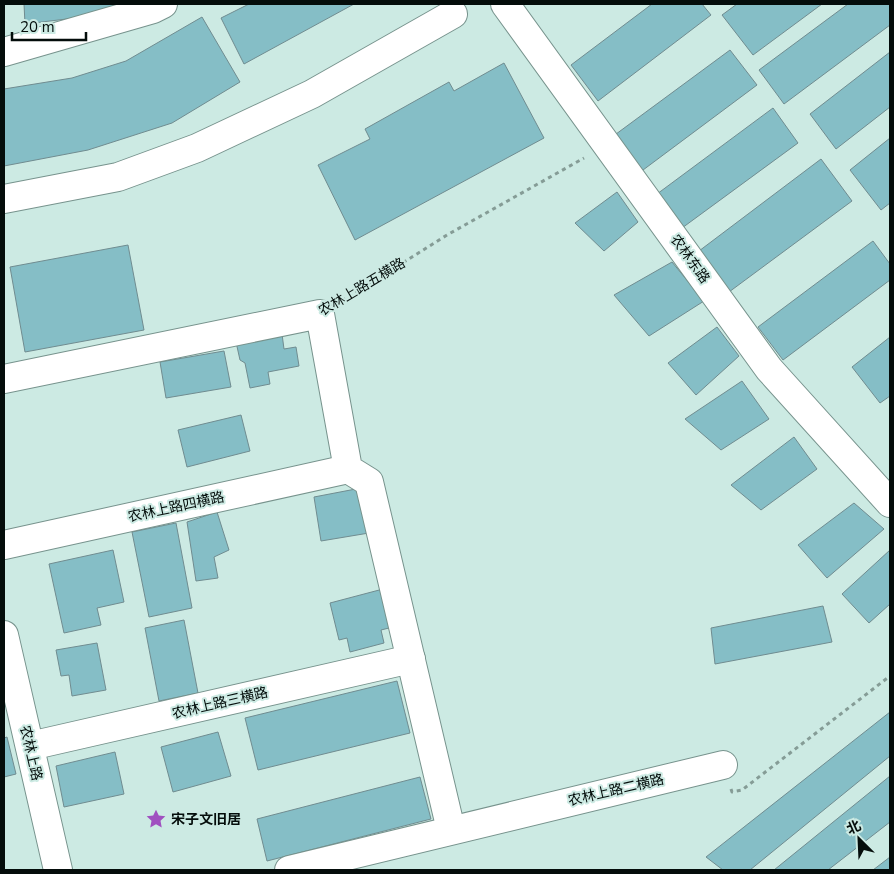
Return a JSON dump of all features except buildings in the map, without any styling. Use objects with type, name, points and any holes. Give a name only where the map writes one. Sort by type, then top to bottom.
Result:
[{"type":"street","points":[[4,52],[153,9],[163,4]]},
{"type":"street","name":"农林东路","points":[[505,4],[769,369],[890,503]]},
{"type":"street","points":[[4,199],[118,177],[197,148],[312,94],[453,14]]},
{"type":"street","points":[[320,314],[348,469],[369,482],[451,830]]},
{"type":"street","name":"农林上路五横路","points":[[4,380],[320,314]]},
{"type":"street","name":"农林上路四横路","points":[[4,545],[348,469]]},
{"type":"street","name":"农林上路","points":[[4,635],[58,870]]},
{"type":"street","name":"农林上路三横路","points":[[30,746],[411,659]]},
{"type":"street","name":"农林上路二横路","points":[[289,870],[723,765]]},
{"type":"path","name":"农林上路五横路","points":[[320,314],[447,235],[607,144]]},
{"type":"path","points":[[723,765],[732,792],[742,790],[890,676]]},
{"type":"place","name":"宋子文旧居","points":[[156,819]]}]
